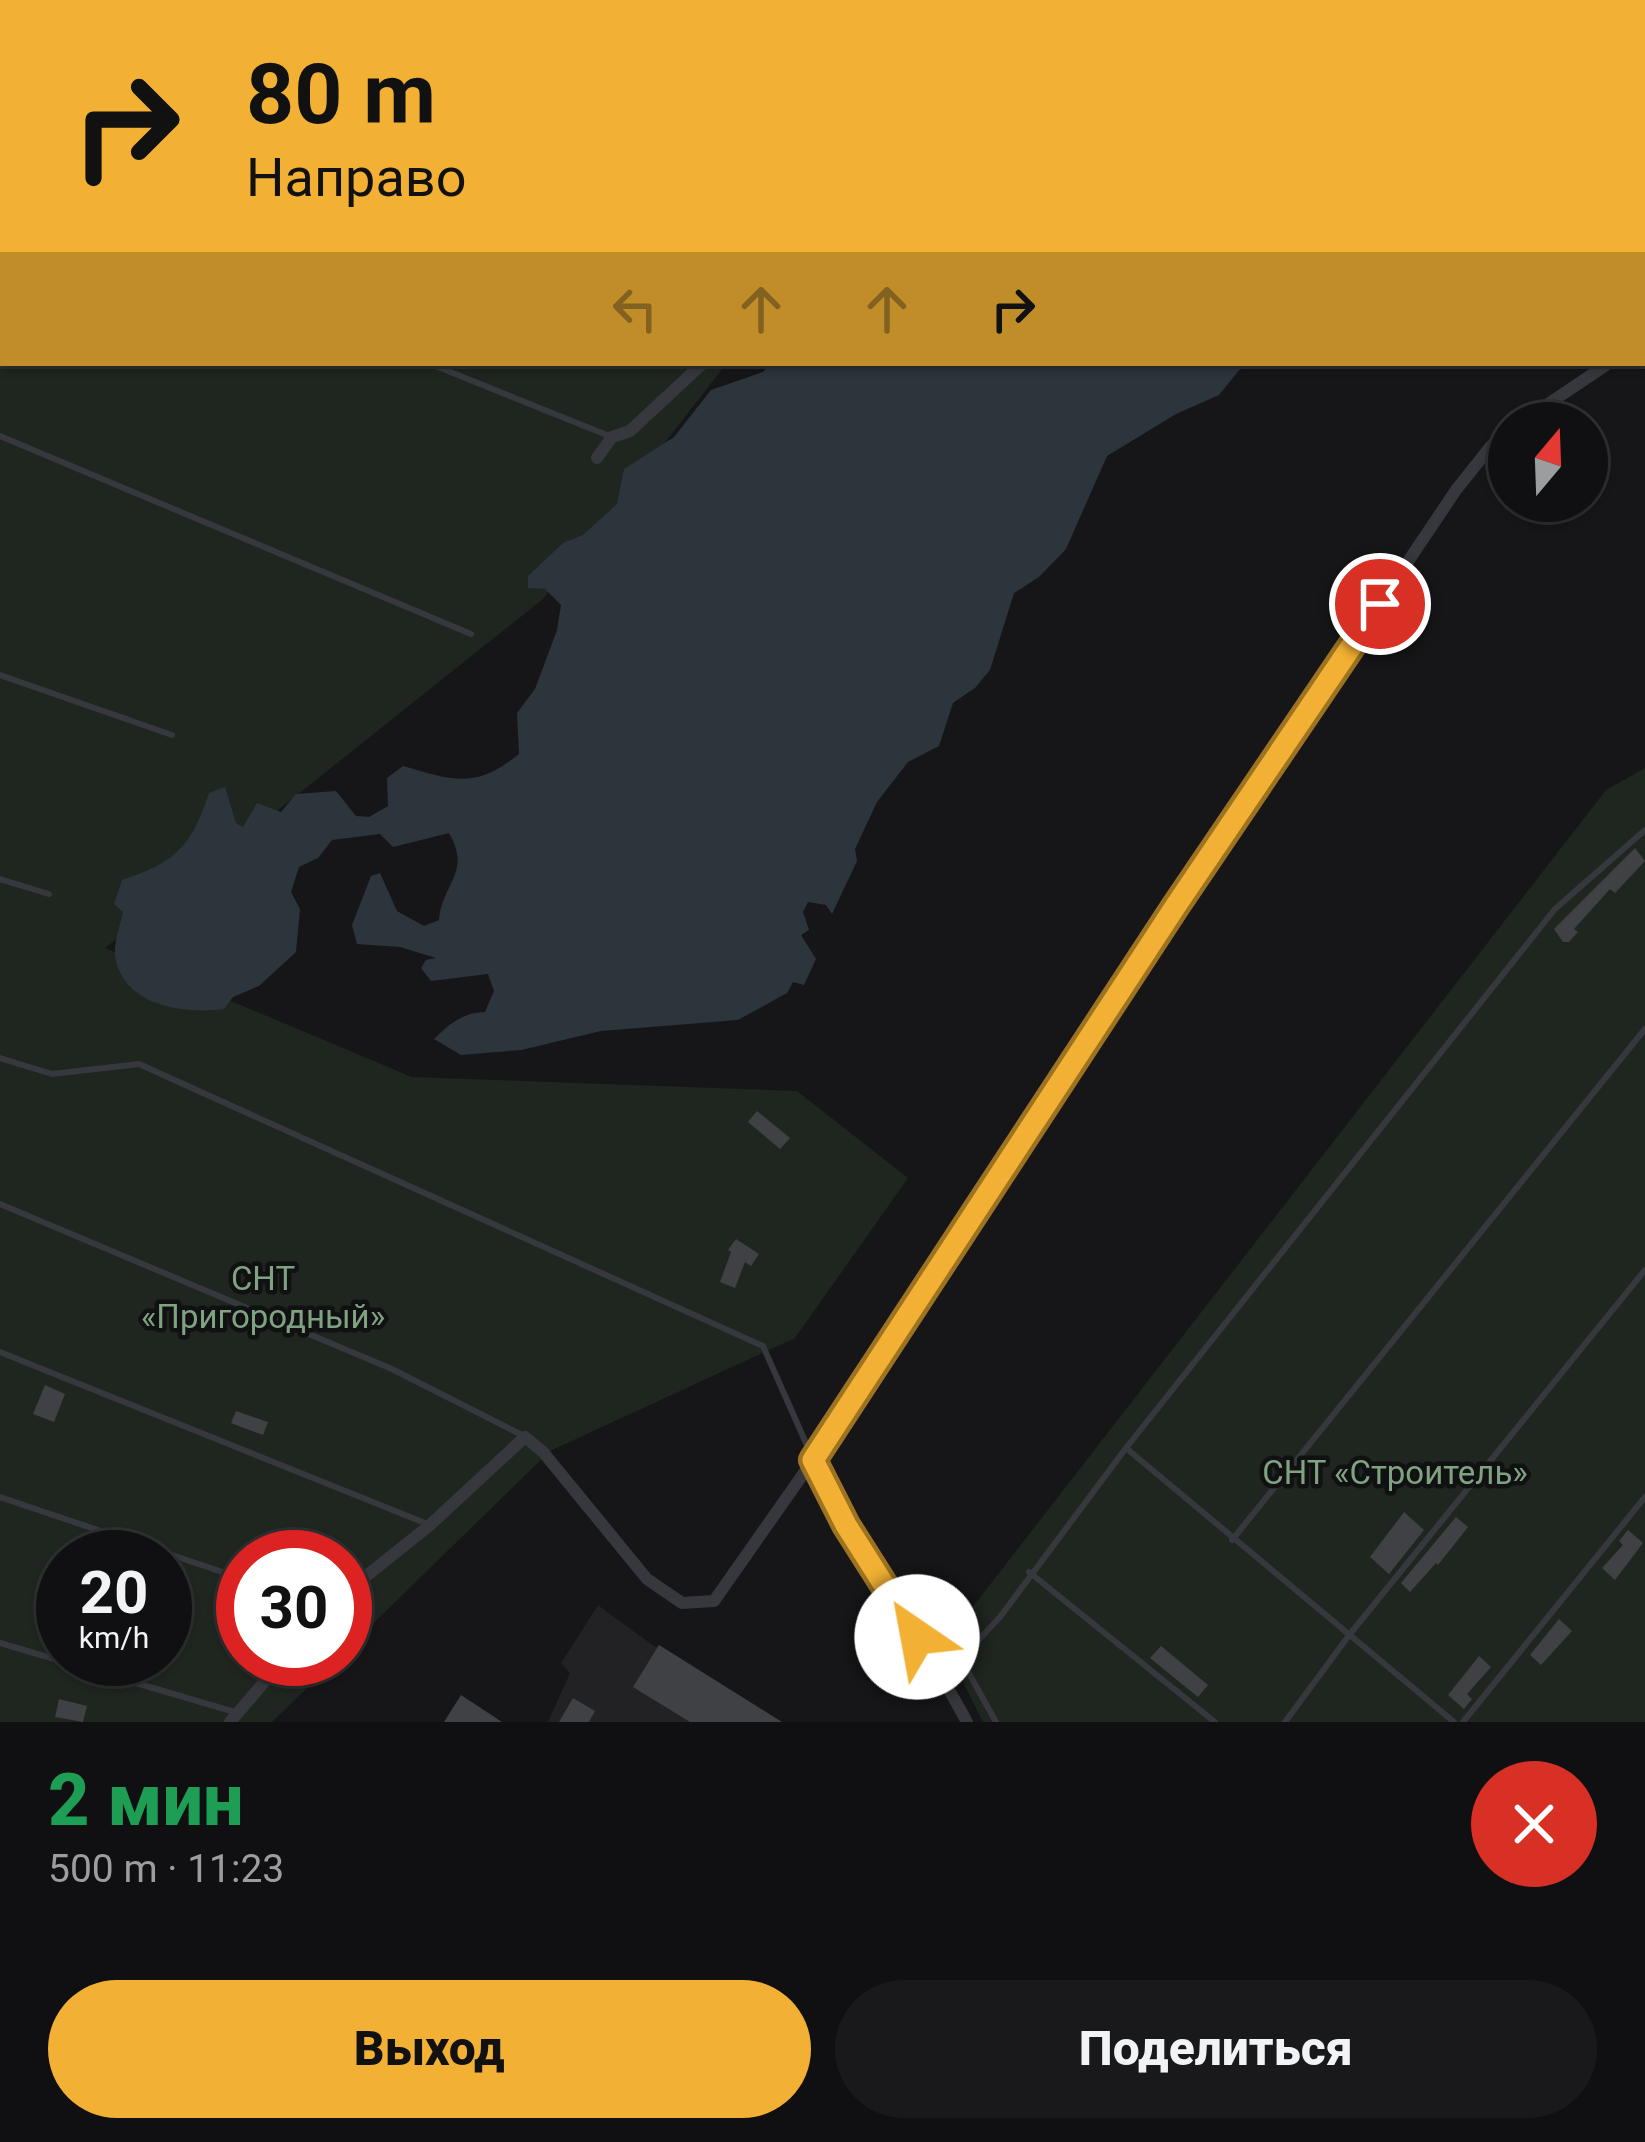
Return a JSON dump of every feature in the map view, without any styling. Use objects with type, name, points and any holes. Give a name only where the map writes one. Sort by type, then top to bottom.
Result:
[{"type":"street","points":[[597,458],[612,437],[630,431],[701,366]]},
{"type":"street","points":[[1551,402],[1605,366]]},
{"type":"street","points":[[372,1571],[430,1525],[525,1437],[543,1452],[647,1579],[682,1603],[714,1601],[813,1460],[1175,907],[1488,450]]},
{"type":"street","points":[[813,1460],[846,1525],[967,1722]]},
{"type":"street","points":[[234,1718],[261,1686]]},
{"type":"lane","points":[[435,366],[612,437]]},
{"type":"lane","points":[[0,436],[470,634]]},
{"type":"lane","points":[[0,675],[172,735]]},
{"type":"lane","points":[[996,1722],[961,1659],[1000,1617],[1029,1572],[1126,1448],[1555,909],[1645,830]]},
{"type":"lane","points":[[0,879],[49,894]]},
{"type":"lane","points":[[1232,1540],[1645,1029]]},
{"type":"lane","points":[[0,1058],[52,1074],[139,1064],[763,1346],[813,1460]]},
{"type":"lane","points":[[0,1204],[392,1369],[525,1437]]},
{"type":"lane","points":[[1285,1722],[1349,1634],[1645,1270]]},
{"type":"lane","points":[[0,1352],[430,1525]]},
{"type":"lane","points":[[1126,1448],[1232,1540],[1459,1722],[1645,1497]]},
{"type":"lane","points":[[0,1497],[216,1570]]},
{"type":"lane","points":[[1029,1572],[1215,1722]]},
{"type":"lane","points":[[0,1643],[234,1718]]},
{"type":"shaded area","points":[[768,366],[1243,366],[1219,395],[1176,414],[1107,456],[1066,549],[1039,577],[1014,593],[990,670],[953,703],[939,746],[908,762],[877,802],[832,914],[826,905],[808,902],[803,912],[809,930],[801,935],[816,959],[804,985],[793,982],[787,993],[738,1020],[601,1031],[521,1050],[461,1055],[434,1039],[457,1020],[485,1012],[494,991],[488,974],[431,981],[421,968],[426,960],[436,958],[400,947],[357,944],[352,925],[371,876],[380,873],[397,911],[424,926],[439,920],[457,868],[449,833],[393,847],[380,834],[332,840],[318,858],[299,867],[291,892],[300,909],[296,952],[259,986],[233,997],[224,1009],[176,1008],[132,989],[115,955],[123,912],[114,904],[122,880],[179,850],[209,793],[225,787],[236,823],[243,827],[257,803],[281,812],[296,794],[336,791],[356,816],[369,817],[388,806],[387,778],[403,766],[464,779],[490,773],[519,754],[517,713],[535,689],[561,605],[545,589],[528,588],[528,576],[563,543],[583,535],[617,504],[624,469],[674,437],[711,390]]},
{"type":"shaded area","points":[[598,1605],[655,1647],[659,1645],[782,1722],[548,1722],[570,1673],[561,1663]]},
{"type":"green space","name":"СНТ «Пригородный»","points":[[0,366],[725,366],[543,599],[105,948],[412,1077],[797,1091],[908,1178],[795,1338],[550,1451],[372,1625],[372,1530],[216,1530],[216,1686],[309,1686],[272,1722],[0,1722]]},
{"type":"green space","name":"СНТ «Строитель»","points":[[1645,768],[1645,1722],[983,1722],[944,1644],[1606,790]]},
{"type":"building","points":[[1635,848],[1645,861],[1615,893],[1610,889],[1574,929],[1578,932],[1563,942],[1554,929]]},
{"type":"building","points":[[757,1111],[790,1138],[780,1149],[748,1122]]},
{"type":"building","points":[[736,1239],[759,1254],[751,1266],[745,1262],[735,1288],[720,1282],[728,1250]]},
{"type":"building","points":[[45,1385],[65,1394],[54,1422],[33,1414]]},
{"type":"building","points":[[236,1411],[268,1422],[263,1435],[231,1423]]},
{"type":"building","points":[[1404,1512],[1424,1530],[1389,1574],[1370,1557]]},
{"type":"building","points":[[1456,1517],[1468,1527],[1410,1592],[1401,1583]]},
{"type":"building","points":[[1628,1530],[1643,1543],[1615,1580],[1602,1568],[1623,1545],[1619,1541]]},
{"type":"building","points":[[1559,1619],[1572,1631],[1541,1665],[1530,1655]]},
{"type":"building","points":[[659,1645],[782,1722],[690,1722],[633,1687]]},
{"type":"building","points":[[1161,1646],[1208,1685],[1198,1697],[1150,1658]]},
{"type":"building","points":[[1479,1656],[1491,1667],[1467,1694],[1472,1699],[1464,1709],[1448,1695]]},
{"type":"building","points":[[461,1695],[502,1722],[444,1722]]},
{"type":"building","points":[[573,1698],[595,1711],[589,1722],[559,1722]]},
{"type":"building","points":[[59,1699],[87,1706],[83,1722],[55,1717]]},
{"type":"route","points":[[917,1637],[846,1525],[813,1460],[1380,604]]}]
